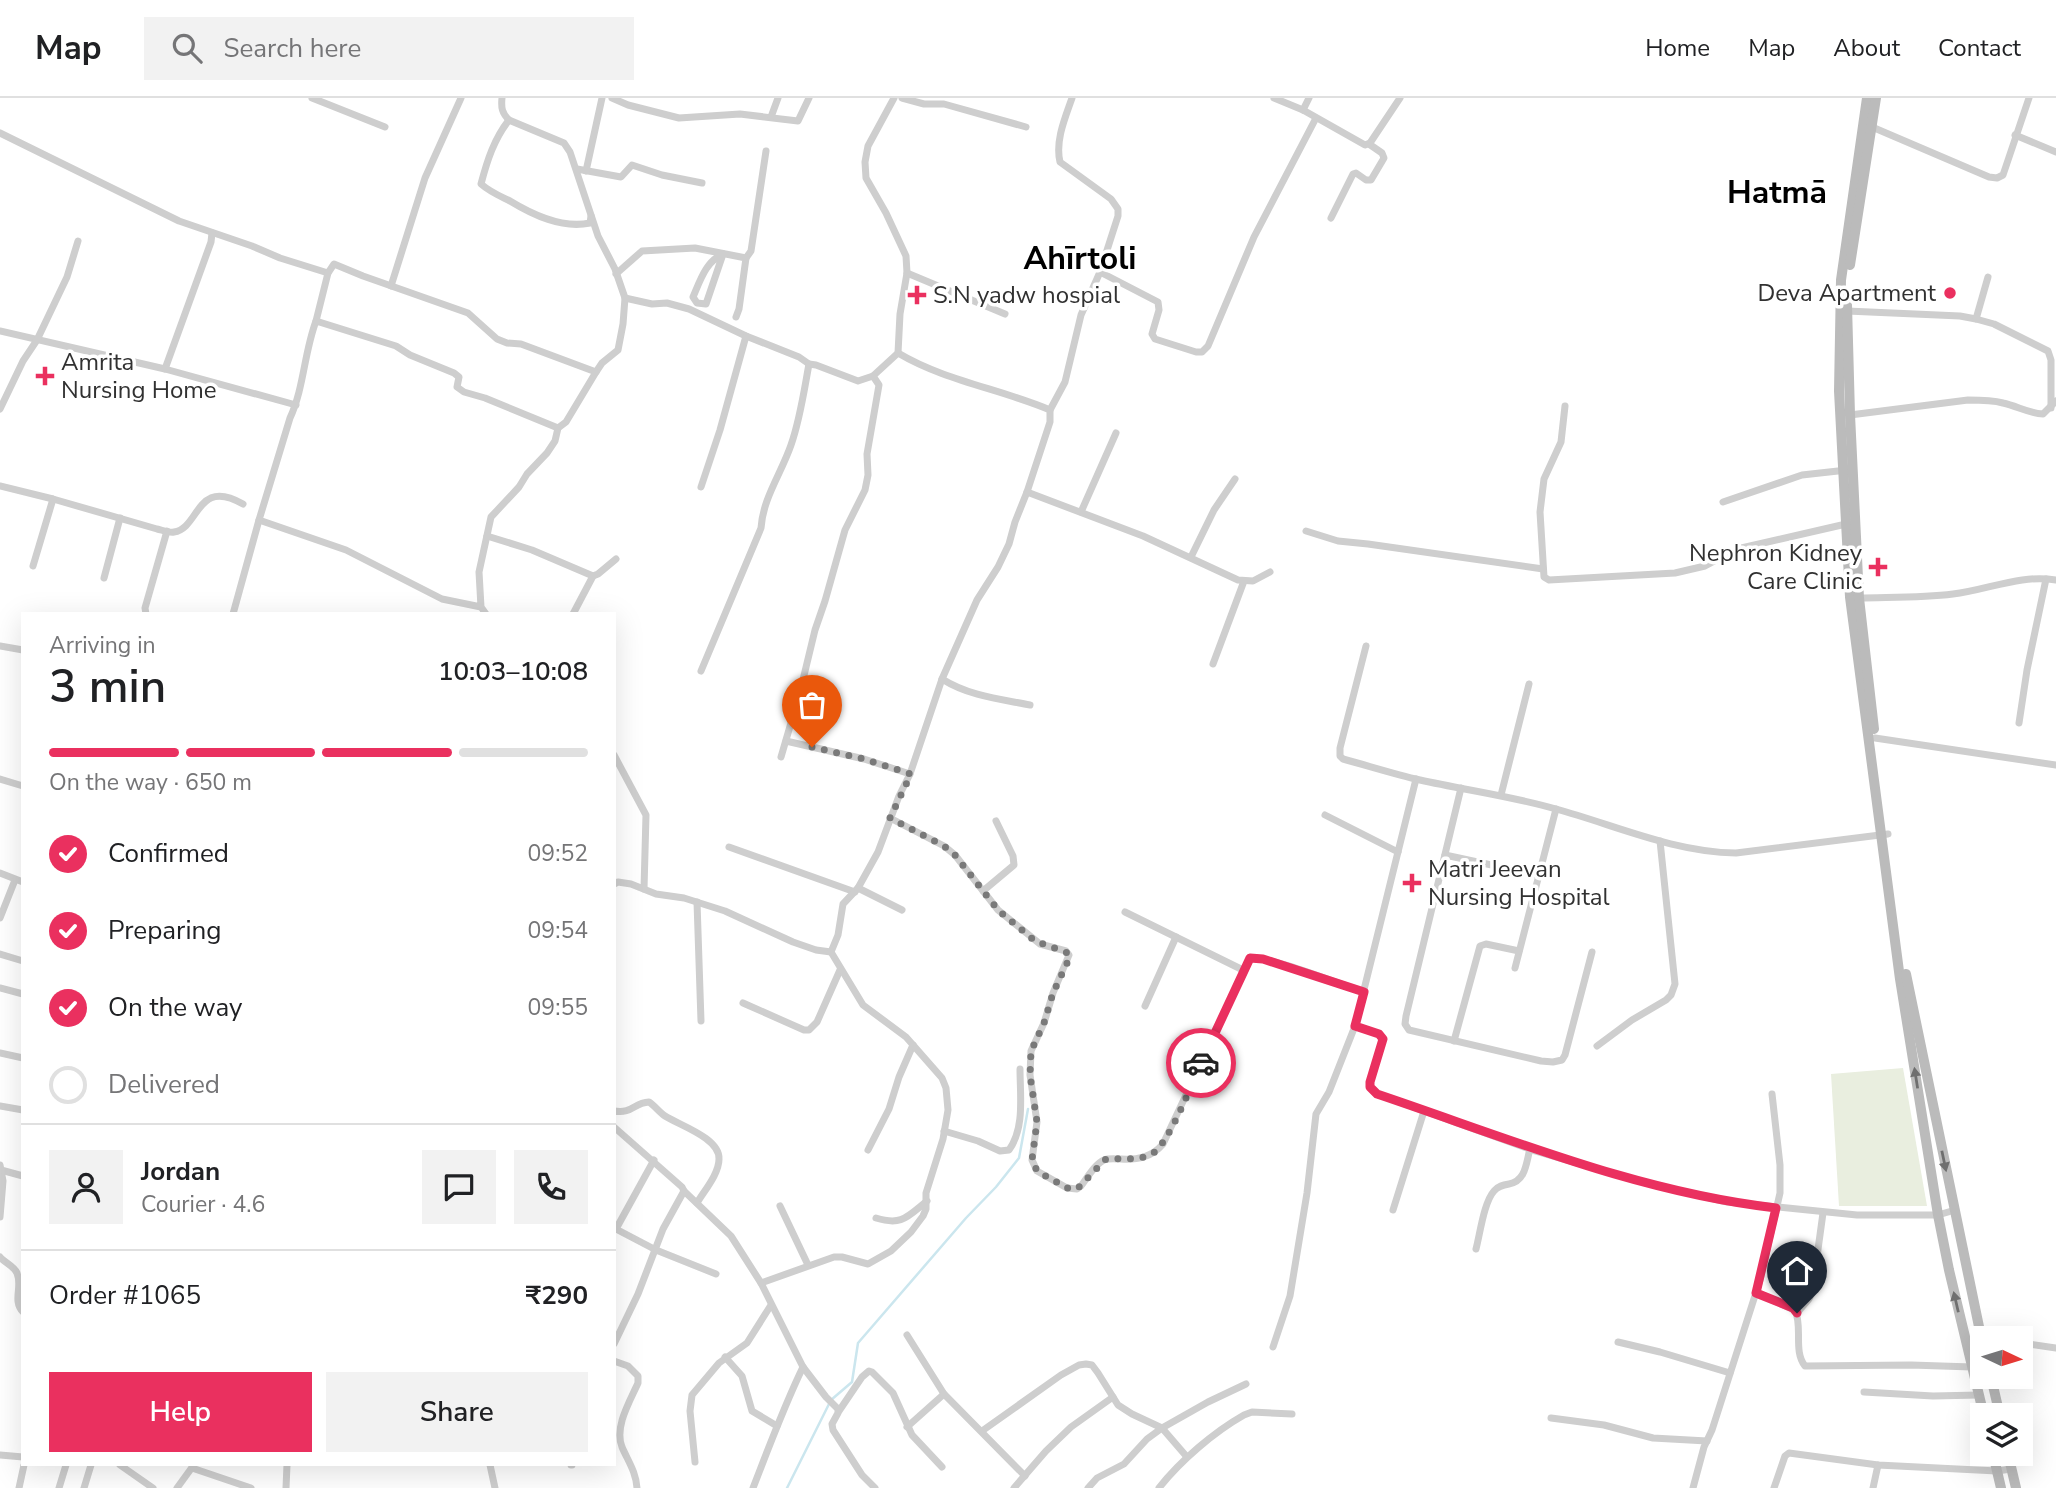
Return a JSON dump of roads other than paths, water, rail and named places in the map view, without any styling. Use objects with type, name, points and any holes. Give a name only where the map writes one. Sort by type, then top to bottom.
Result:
[{"type":"main road","points":[[1867,98],[1841,280],[1839,391],[1900,979],[1938,1215],[1970,1358]]},
{"type":"main road","points":[[1876,98],[1848,280],[1850,415],[1846,524],[1850,597],[1906,978],[1979,1326]]},
{"type":"main road","points":[[1978,1390],[1981,1403]]},
{"type":"main road","points":[[1996,1466],[2001,1488]]},
{"type":"main road","points":[[2010,1466],[2016,1488]]},
{"type":"street","points":[[312,98],[385,127]]},
{"type":"street","points":[[391,286],[425,178],[461,98]]},
{"type":"street","points":[[259,520],[346,550],[442,599],[484,611],[479,572],[491,517],[547,453],[558,428],[566,422],[602,363],[618,350],[625,298],[591,215],[581,170],[570,152],[564,143],[509,120],[501,108],[502,98]]},
{"type":"street","points":[[581,170],[602,98]]},
{"type":"street","points":[[612,98],[628,105],[679,118],[740,114],[798,121],[809,98]]},
{"type":"street","points":[[771,117],[778,98]]},
{"type":"street","points":[[625,298],[652,304],[667,303],[689,309],[809,364],[858,381],[873,376],[898,354],[900,314],[907,273],[906,256],[866,178],[868,146],[894,98]]},
{"type":"street","points":[[902,98],[924,104],[944,104],[1026,127]]},
{"type":"street","points":[[761,1283],[834,1257],[868,1264],[875,1262],[891,1251],[920,1222],[926,1209],[928,1186],[948,1110],[946,1088],[942,1078],[906,1037],[863,1005],[831,952],[838,935],[843,904],[856,890],[884,839],[890,818],[911,774],[942,679],[978,600],[1009,544],[1050,422],[1050,410],[1065,382],[1081,315],[1100,272],[1118,216],[1118,209],[1111,199],[1059,162],[1062,129],[1072,98]]},
{"type":"street","points":[[1274,98],[1303,110],[1382,153],[1384,158],[1371,180],[1353,174],[1331,218]]},
{"type":"street","points":[[1303,110],[1309,98]]},
{"type":"street","points":[[1369,144],[1399,98]]},
{"type":"street","points":[[1872,127],[1997,178],[2007,166],[2029,98]]},
{"type":"street","points":[[1100,272],[1158,302],[1159,310],[1152,334],[1155,339],[1196,352],[1205,349],[1254,237],[1316,118]]},
{"type":"street","points":[[509,120],[491,151],[481,184],[537,217],[585,224],[590,223],[591,215]]},
{"type":"street","points":[[0,133],[179,221],[328,273]]},
{"type":"street","points":[[2015,135],[2056,152]]},
{"type":"street","points":[[736,317],[747,258],[751,251],[766,151]]},
{"type":"street","points":[[581,170],[621,177],[632,166],[702,183]]},
{"type":"street","points":[[165,369],[212,233]]},
{"type":"street","points":[[0,409],[67,276],[78,242]]},
{"type":"street","points":[[616,274],[642,251],[695,248],[747,258]]},
{"type":"street","points":[[723,254],[706,304],[697,303],[693,298],[701,278],[713,258],[723,254]]},
{"type":"street","points":[[234,612],[259,520],[296,405],[310,336],[328,273],[334,264],[468,313],[497,339],[521,344],[596,372]]},
{"type":"street","points":[[907,273],[1005,314]]},
{"type":"street","points":[[1976,319],[1988,277]]},
{"type":"street","points":[[1847,311],[1960,316],[1994,324],[2048,351],[2051,360],[2053,404],[2043,414],[2033,414],[2006,403],[1968,400],[1850,415]]},
{"type":"street","points":[[316,321],[396,346],[410,355],[454,373],[459,377],[457,387],[464,392],[558,428]]},
{"type":"street","points":[[0,331],[165,369],[296,405]]},
{"type":"street","points":[[701,487],[746,336]]},
{"type":"street","points":[[898,354],[946,375],[1050,410]]},
{"type":"street","points":[[701,671],[761,528],[764,505],[796,431],[809,364]]},
{"type":"street","points":[[781,757],[845,530],[865,490],[868,475],[867,454],[879,385],[873,376]]},
{"type":"street","points":[[1565,407],[1561,442],[1545,479],[1540,512],[1544,577],[1549,580],[1675,573],[1705,566],[1737,549],[1846,524]]},
{"type":"street","points":[[1081,512],[1116,433]]},
{"type":"street","points":[[1723,502],[1802,475],[1849,470]]},
{"type":"street","points":[[1191,557],[1214,510],[1235,479]]},
{"type":"street","points":[[0,486],[174,532],[183,528],[200,507],[214,496],[232,498],[243,504]]},
{"type":"street","points":[[1027,492],[1143,536],[1244,581],[1252,581],[1270,572]]},
{"type":"street","points":[[33,566],[53,499]]},
{"type":"street","points":[[104,579],[120,518]]},
{"type":"street","points":[[146,612],[167,531]]},
{"type":"street","points":[[1306,531],[1338,541],[1543,569]]},
{"type":"street","points":[[487,536],[532,550],[593,576]]},
{"type":"street","points":[[574,612],[593,576],[616,559]]},
{"type":"street","points":[[2019,723],[2026,670],[2046,579]]},
{"type":"street","points":[[1859,598],[1954,594],[2013,580],[2056,580]]},
{"type":"street","points":[[1213,664],[1244,581]]},
{"type":"street","points":[[0,646],[21,650]]},
{"type":"street","points":[[1366,646],[1340,748],[1340,756],[1343,759],[1416,779],[1501,795],[1660,841],[1712,852],[1736,853],[1885,835]]},
{"type":"street","points":[[942,679],[973,695],[1030,705]]},
{"type":"street","points":[[1501,795],[1529,684]]},
{"type":"street","points":[[1875,738],[2056,765]]},
{"type":"street","points":[[786,741],[864,759],[911,774]]},
{"type":"street","points":[[616,759],[646,815],[644,889]]},
{"type":"street","points":[[0,779],[21,785]]},
{"type":"street","points":[[1273,1347],[1290,1296],[1307,1193],[1316,1114],[1329,1092],[1355,1026],[1416,779]]},
{"type":"street","points":[[1461,789],[1405,1024],[1409,1030],[1541,1061],[1562,1060],[1592,952]]},
{"type":"street","points":[[1515,968],[1556,809]]},
{"type":"street","points":[[1325,815],[1398,852]]},
{"type":"street","points":[[890,818],[944,846],[955,855],[998,910],[1035,941],[1066,951],[1069,955],[1044,1023],[1033,1042],[1029,1066],[1037,1122],[1032,1160],[1037,1171],[1067,1188],[1077,1189],[1106,1159],[1138,1159],[1158,1150],[1182,1107],[1250,958],[1256,957],[1364,992]]},
{"type":"street","points":[[983,891],[1014,865],[1013,856],[996,821]]},
{"type":"street","points":[[1597,1046],[1632,1020],[1666,1000],[1675,985],[1660,841]]},
{"type":"street","points":[[729,847],[856,890],[902,910]]},
{"type":"street","points":[[1445,855],[1538,875]]},
{"type":"street","points":[[0,873],[19,881],[0,918]]},
{"type":"street","points":[[616,883],[697,902],[725,911],[780,937],[816,950],[831,952]]},
{"type":"street","points":[[697,902],[701,1021]]},
{"type":"street","points":[[1125,912],[1243,970]]},
{"type":"street","points":[[1145,1006],[1176,937]]},
{"type":"street","points":[[1454,1041],[1480,946],[1486,944],[1519,951]]},
{"type":"street","points":[[0,954],[21,960]]},
{"type":"street","points":[[743,1003],[809,1030],[817,1022],[840,970]]},
{"type":"street","points":[[0,988],[21,993]]},
{"type":"street","points":[[1355,1026],[1379,1034],[1383,1039],[1370,1087],[1377,1094],[1530,1149],[1642,1182],[1727,1202],[1857,1216],[1938,1215],[1955,1210]]},
{"type":"street","points":[[869,1150],[889,1109],[913,1045]]},
{"type":"street","points":[[0,1053],[21,1058]]},
{"type":"street","points":[[944,1131],[1000,1151],[1009,1150],[1017,1136],[1020,1120],[1020,1069]]},
{"type":"street","points":[[1693,1488],[1756,1293],[1780,1193],[1772,1094]]},
{"type":"street","points":[[616,1111],[632,1109],[642,1102],[649,1102],[665,1116],[706,1139],[719,1155],[714,1173],[697,1203]]},
{"type":"street","points":[[0,1106],[21,1110]]},
{"type":"street","points":[[1393,1210],[1424,1111]]},
{"type":"street","points":[[616,1131],[654,1160],[731,1236],[761,1283],[803,1367],[837,1409]]},
{"type":"street","points":[[1476,1249],[1493,1192],[1502,1185],[1519,1180],[1530,1149]]},
{"type":"street","points":[[616,1226],[654,1160]]},
{"type":"street","points":[[0,1217],[1,1168],[21,1176]]},
{"type":"street","points":[[616,1340],[638,1294],[663,1229],[684,1191]]},
{"type":"street","points":[[876,1218],[895,1222],[927,1202]]},
{"type":"street","points":[[779,1206],[808,1265]]},
{"type":"street","points":[[1797,1313],[1812,1293],[1823,1213]]},
{"type":"street","points":[[616,1229],[656,1250],[716,1274]]},
{"type":"street","points":[[0,1257],[16,1270],[18,1275],[17,1305],[21,1310]]},
{"type":"street","points":[[1756,1293],[1793,1308],[1797,1313],[1800,1356],[1805,1366],[1970,1367]]},
{"type":"street","points":[[695,1462],[690,1401],[725,1357],[747,1343],[771,1305]]},
{"type":"street","points":[[907,1335],[944,1394],[1024,1476]]},
{"type":"street","points":[[1618,1342],[1730,1373]]},
{"type":"street","points":[[2034,1345],[2056,1348]]},
{"type":"street","points":[[725,1357],[742,1376],[752,1411],[777,1426]]},
{"type":"street","points":[[616,1362],[628,1366],[638,1376],[638,1383],[619,1419],[620,1444],[636,1474],[637,1488]]},
{"type":"street","points":[[982,1431],[1062,1375],[1079,1365],[1092,1365],[1124,1410],[1162,1428],[1187,1457]]},
{"type":"street","points":[[753,1488],[783,1408],[803,1367]]},
{"type":"street","points":[[875,1488],[862,1475],[833,1430],[832,1423],[837,1409],[869,1371],[893,1393],[912,1435],[942,1466]]},
{"type":"street","points":[[1088,1488],[1097,1478],[1124,1464],[1147,1439],[1162,1428],[1247,1384]]},
{"type":"street","points":[[1864,1392],[1933,1396],[1979,1395]]},
{"type":"street","points":[[907,1426],[944,1394]]},
{"type":"street","points":[[1014,1488],[1071,1427],[1113,1397]]},
{"type":"street","points":[[1160,1488],[1187,1457],[1244,1415],[1258,1412],[1292,1414]]},
{"type":"street","points":[[1551,1419],[1604,1425],[1653,1438],[1707,1441]]},
{"type":"street","points":[[1774,1488],[1785,1456],[1789,1453],[1878,1465],[1997,1471],[2011,1469]]},
{"type":"street","points":[[0,1455],[21,1457]]},
{"type":"street","points":[[1873,1488],[1878,1465]]},
{"type":"street","points":[[19,1488],[24,1466]]},
{"type":"street","points":[[59,1488],[66,1466]]},
{"type":"street","points":[[84,1488],[91,1466]]},
{"type":"street","points":[[121,1466],[153,1488]]},
{"type":"street","points":[[177,1488],[194,1466],[251,1488]]},
{"type":"street","points":[[286,1488],[287,1466]]},
{"type":"street","points":[[489,1466],[495,1488]]},
{"type":"waterway","points":[[787,1488],[831,1400],[852,1382],[858,1343],[1019,1158],[1028,1109]]},
{"type":"place","name":"Deva Apartment","points":[[1950,293]]},
{"type":"place","name":"S.N yadw hospial","points":[[917,295]]},
{"type":"place","name":"Amrita Nursing Home","points":[[45,376]]},
{"type":"place","name":"Nephron Kidney Care Clinic","points":[[1878,567]]},
{"type":"place","name":"Matri Jeevan Nursing Hospital","points":[[1412,883]]},
{"type":"district","name":"Hatmā","points":[[1777,192]]},
{"type":"district","name":"Ahīrtoli","points":[[1080,258]]}]
